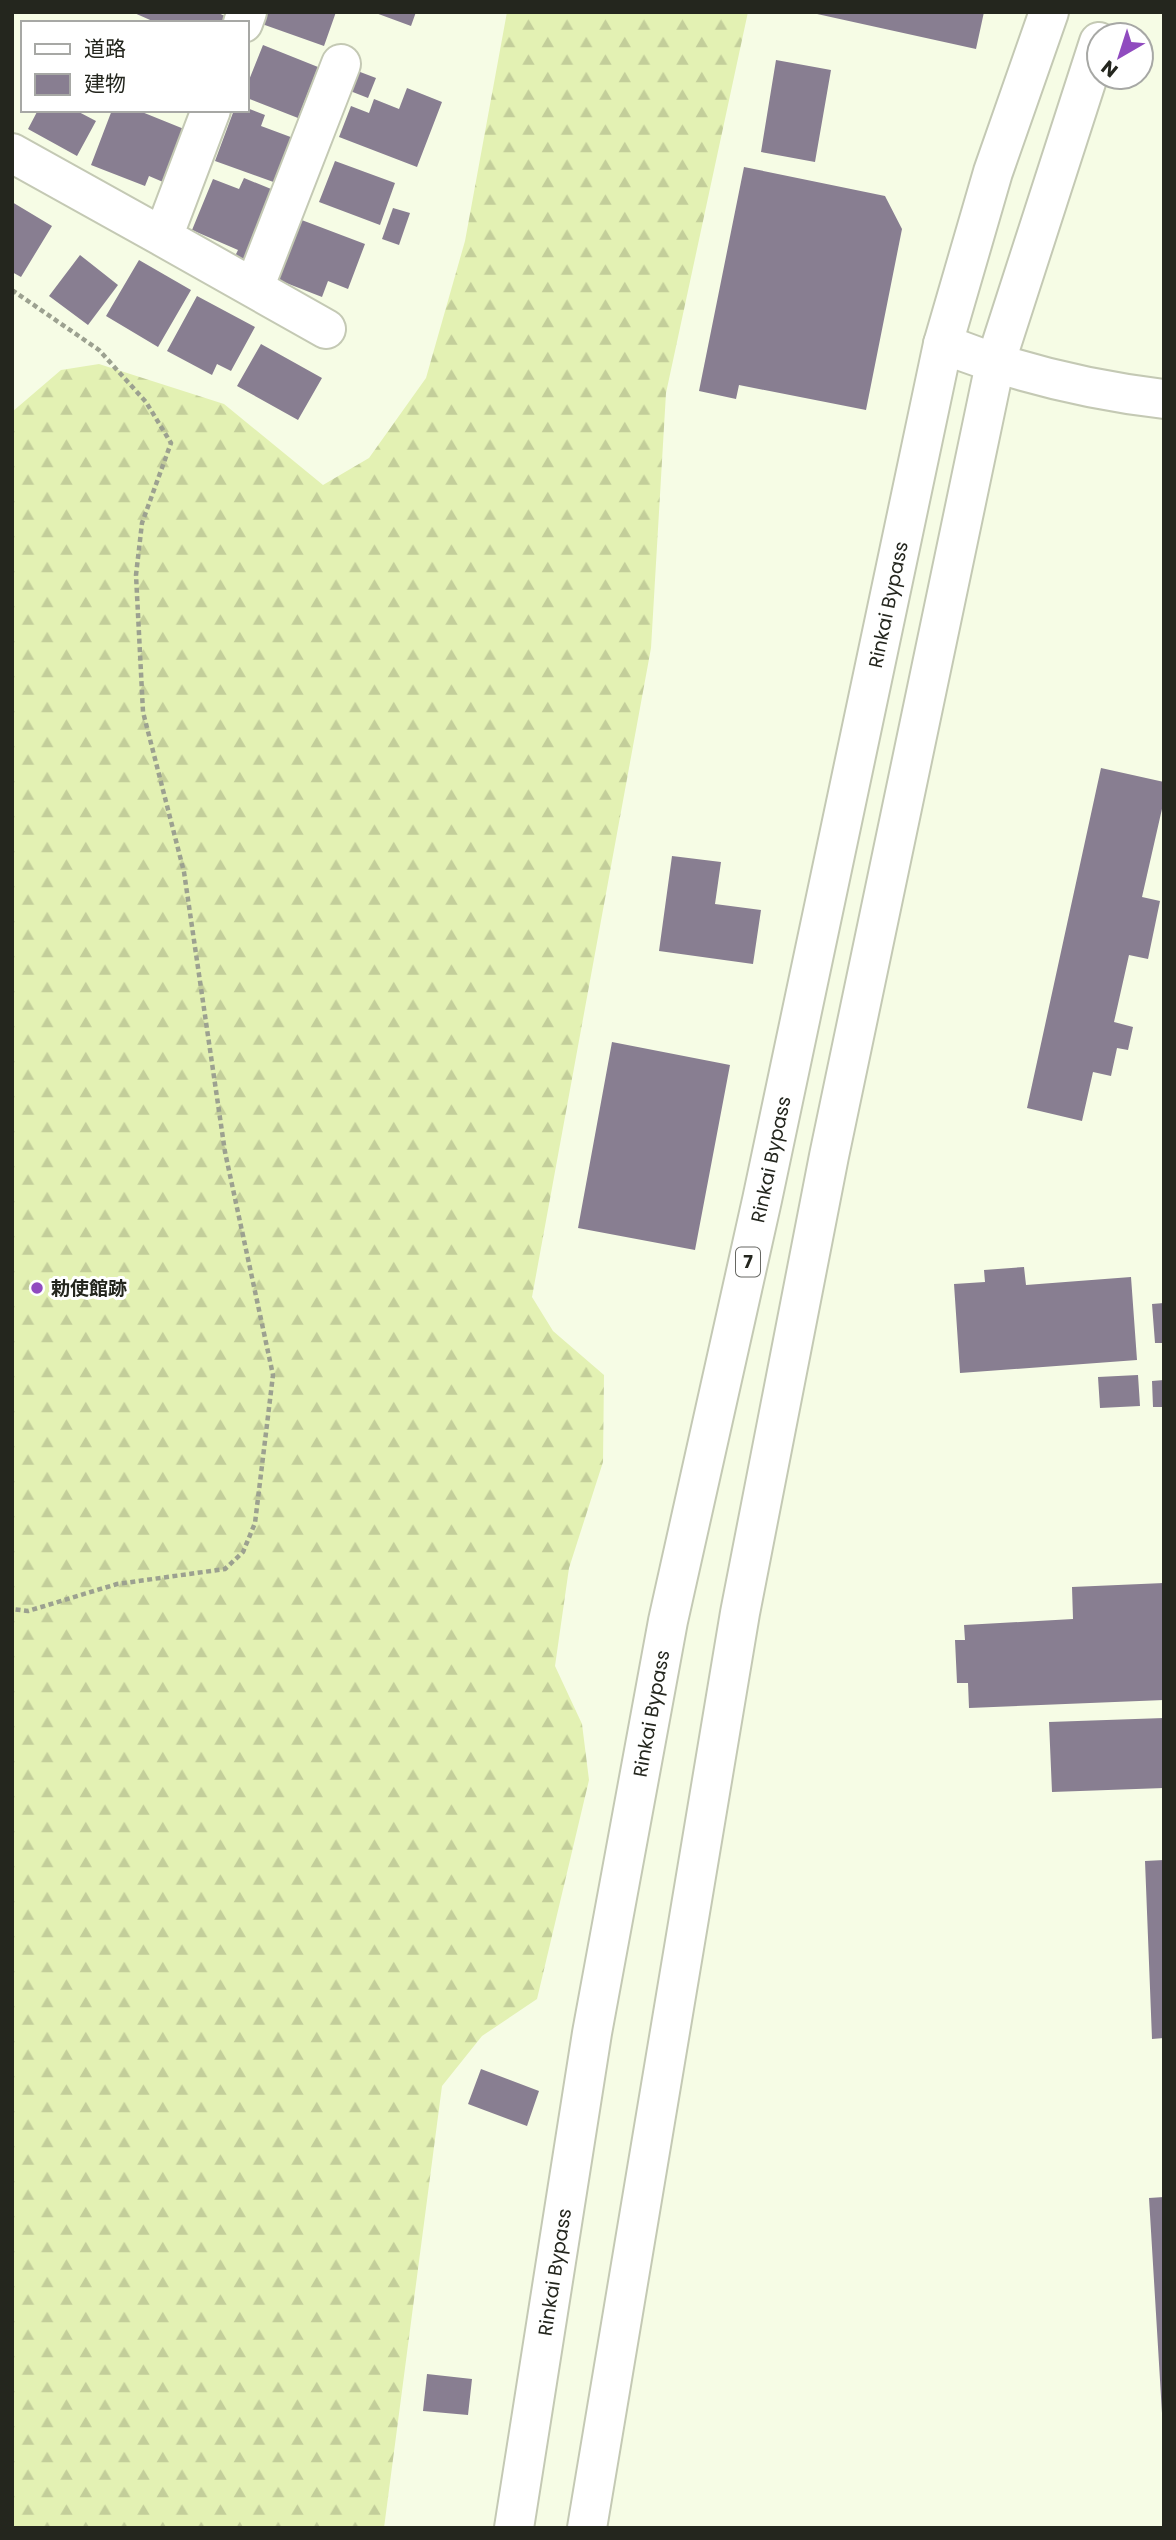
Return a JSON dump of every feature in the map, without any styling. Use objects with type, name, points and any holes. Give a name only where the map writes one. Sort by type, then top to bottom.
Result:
[{"type":"main road","name":"Rinkai Bypass","points":[[514,2528],[592,2033],[668,1621],[762,1200],[943,344],[993,172],[1049,12]]},
{"type":"main road","points":[[254,288],[341,64]]},
{"type":"main road","points":[[587,2528],[740,1613],[829,1156],[995,365],[1085,85]]},
{"type":"main road","points":[[163,237],[210,112]]},
{"type":"main road","points":[[12,153],[326,329]]},
{"type":"main road","points":[[943,344],[995,365],[1116,394],[1164,399]]},
{"type":"path","points":[[12,290],[99,350],[146,402],[171,443],[142,523],[136,575],[144,712],[184,872],[225,1152],[274,1375],[255,1523],[243,1552],[225,1569],[117,1584],[28,1611],[12,1609]]},
{"type":"green space","points":[[507,12],[748,12],[666,393],[651,648],[532,1297],[553,1331],[604,1375],[603,1462],[569,1568],[555,1666],[582,1724],[589,1780],[537,1999],[482,2036],[442,2086],[384,2528],[12,2528],[12,412],[61,370],[99,364],[224,404],[323,485],[369,458],[426,378],[465,241]]},
{"type":"building","points":[[132,12],[216,12],[225,16],[223,21],[152,21]]},
{"type":"building","points":[[266,12],[336,12],[324,46],[262,24]]},
{"type":"building","points":[[373,12],[416,12],[411,26]]},
{"type":"building","points":[[808,12],[984,12],[976,49]]},
{"type":"building","points":[[263,45],[318,67],[298,118],[248,98],[248,82]]},
{"type":"building","points":[[776,60],[831,70],[815,162],[761,152]]},
{"type":"building","points":[[347,67],[376,78],[368,98],[340,87]]},
{"type":"building","points":[[407,88],[442,102],[417,167],[339,137],[351,106],[369,113],[374,99],[399,109]]},
{"type":"building","points":[[248,108],[265,115],[261,126],[296,139],[279,184],[215,161],[233,112],[248,112]]},
{"type":"building","points":[[37,112],[79,112],[96,121],[77,156],[28,129]]},
{"type":"building","points":[[111,112],[142,112],[184,129],[163,182],[149,176],[145,186],[91,165]]},
{"type":"building","points":[[335,161],[395,183],[380,225],[319,202]]},
{"type":"building","points":[[744,167],[885,196],[902,229],[866,410],[739,385],[736,399],[699,391]]},
{"type":"building","points":[[244,178],[276,191],[247,261],[235,256],[238,250],[192,230],[213,179],[239,189]]},
{"type":"building","points":[[12,202],[52,226],[21,277],[12,272]]},
{"type":"building","points":[[393,208],[410,213],[399,245],[382,239]]},
{"type":"building","points":[[299,219],[365,244],[348,289],[328,281],[322,297],[276,279]]},
{"type":"building","points":[[80,255],[118,285],[88,325],[49,296]]},
{"type":"building","points":[[139,260],[191,290],[158,347],[106,316]]},
{"type":"building","points":[[197,296],[255,327],[231,371],[217,364],[212,375],[167,351]]},
{"type":"building","points":[[261,344],[322,378],[298,420],[237,386]]},
{"type":"building","points":[[1101,768],[1164,782],[1164,800],[1142,897],[1160,901],[1148,959],[1129,955],[1114,1022],[1133,1027],[1128,1050],[1117,1048],[1111,1076],[1093,1072],[1082,1121],[1027,1108]]},
{"type":"building","points":[[672,856],[721,862],[715,904],[761,910],[753,964],[659,951]]},
{"type":"building","points":[[612,1042],[730,1065],[695,1250],[578,1228]]},
{"type":"building","points":[[1024,1267],[1026,1285],[1131,1277],[1137,1360],[960,1373],[954,1284],[985,1282],[984,1270]]},
{"type":"building","points":[[1164,1303],[1164,1343],[1155,1343],[1152,1304]]},
{"type":"building","points":[[1138,1375],[1140,1406],[1100,1408],[1098,1377]]},
{"type":"building","points":[[1164,1380],[1164,1407],[1153,1407],[1152,1381]]},
{"type":"building","points":[[1164,1583],[1164,1700],[969,1708],[968,1683],[957,1683],[955,1640],[965,1640],[964,1625],[1073,1619],[1072,1587]]},
{"type":"building","points":[[1164,1718],[1164,1788],[1052,1792],[1049,1722]]},
{"type":"building","points":[[1164,1860],[1164,2038],[1152,2039],[1145,1861]]},
{"type":"building","points":[[481,2069],[539,2091],[527,2126],[468,2104]]},
{"type":"building","points":[[1164,2197],[1164,2413],[1162,2413],[1149,2198]]},
{"type":"building","points":[[427,2374],[472,2379],[468,2415],[423,2411]]},
{"type":"place","name":"勅使館跡","points":[[37,1288]]}]
